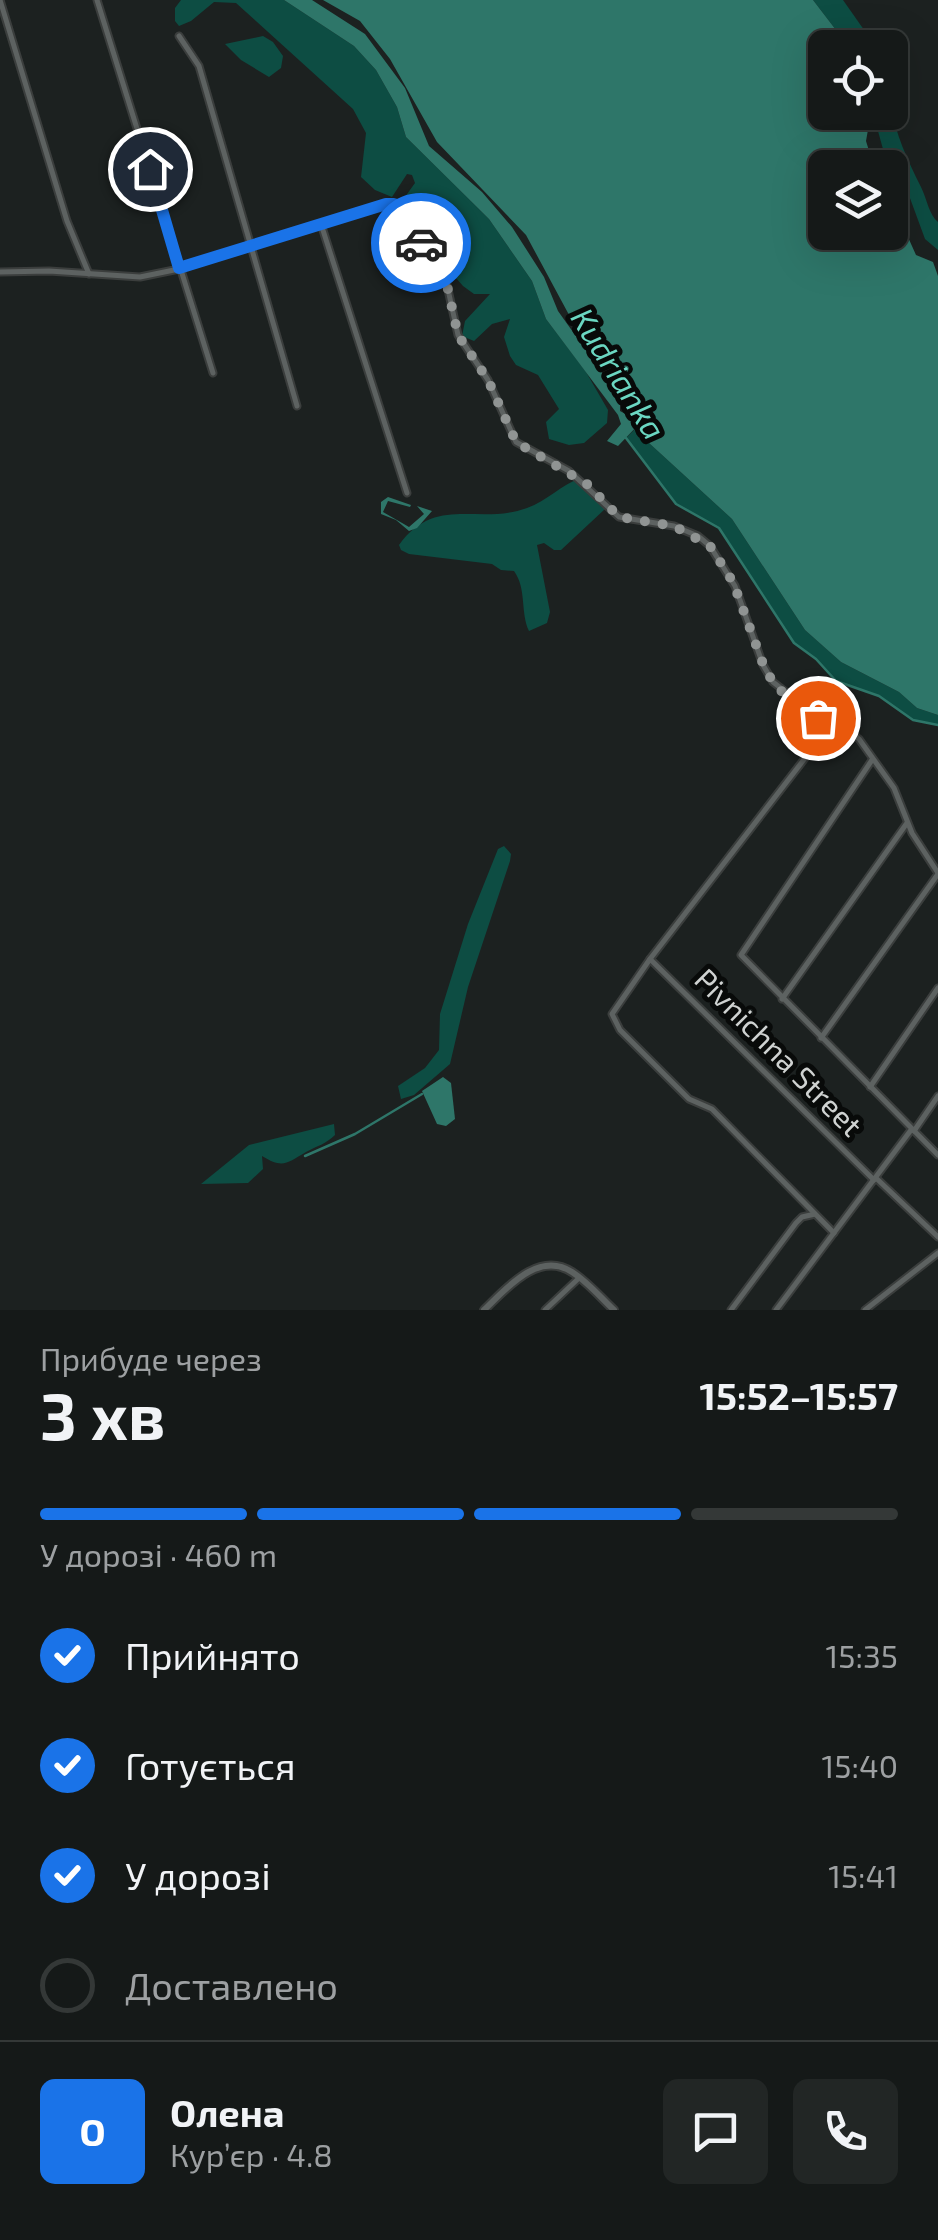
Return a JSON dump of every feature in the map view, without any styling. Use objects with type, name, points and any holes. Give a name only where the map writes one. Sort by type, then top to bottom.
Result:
[{"type":"street","points":[[0,0],[67,221],[88,274]]},
{"type":"street","points":[[97,0],[213,373]]},
{"type":"street","points":[[179,36],[199,66],[298,406]]},
{"type":"street","points":[[0,272],[125,278],[179,268],[394,204],[445,276],[454,325],[496,395],[512,437],[587,484],[619,517],[674,526],[710,546],[729,572],[773,682],[798,704],[852,732],[872,755],[894,788],[907,823],[938,873],[821,1038]]},
{"type":"street","points":[[321,224],[407,493]]},
{"type":"street","points":[[829,722],[612,1014],[614,1023],[689,1099],[712,1109],[834,1233]]},
{"type":"street","points":[[872,755],[872,763],[741,955],[938,1155]]},
{"type":"street","points":[[782,999],[907,823]]},
{"type":"street","name":"Pivnichna Street","points":[[650,958],[938,1236]]},
{"type":"street","points":[[870,1087],[938,988]]},
{"type":"street","points":[[776,1310],[938,1096]]},
{"type":"street","points":[[731,1310],[796,1223],[815,1214]]},
{"type":"street","points":[[865,1310],[938,1253]]},
{"type":"street","points":[[484,1310],[516,1280],[536,1268],[556,1266],[580,1278],[614,1310]]},
{"type":"street","points":[[545,1310],[580,1278]]},
{"type":"shaded area","points":[[181,0],[284,0],[354,46],[376,70],[397,107],[406,137],[489,219],[532,281],[546,319],[586,372],[608,410],[607,423],[584,443],[569,445],[549,439],[546,422],[559,409],[538,375],[516,365],[510,356],[504,337],[510,319],[492,324],[474,341],[462,336],[465,321],[490,294],[474,294],[463,286],[418,235],[402,209],[402,201],[415,183],[412,175],[407,174],[392,197],[375,190],[361,177],[366,133],[353,109],[236,3],[214,2],[179,26],[175,8]]},
{"type":"shaded area","points":[[813,0],[843,0],[864,30],[836,30]]},
{"type":"shaded area","points":[[263,36],[283,56],[281,68],[269,77],[241,60],[225,44]]},
{"type":"shaded area","points":[[878,130],[896,130],[903,150],[883,150]]},
{"type":"shaded area","points":[[908,160],[938,222],[938,250],[925,239],[908,193]]},
{"type":"shaded area","points":[[648,416],[653,433],[649,443],[732,519],[805,630],[841,662],[899,692],[917,708],[938,715],[938,725],[913,720],[879,696],[836,681],[794,643],[719,529],[676,504],[626,438]]},
{"type":"shaded area","points":[[581,478],[602,498],[605,509],[561,550],[544,543],[537,545],[550,612],[547,623],[529,631],[521,585],[514,571],[492,564],[409,554],[399,545],[428,520],[458,514],[509,513],[527,508]]},
{"type":"shaded area","points":[[504,846],[511,854],[510,861],[468,987],[450,1064],[414,1095],[401,1099],[398,1086],[425,1068],[439,1050],[440,1014],[468,924],[498,849]]},
{"type":"shaded area","points":[[334,1124],[332,1138],[289,1162],[275,1162],[262,1156],[263,1169],[248,1183],[201,1184],[249,1145]]},
{"type":"water","points":[[284,0],[312,0],[365,34],[405,88],[429,146],[482,192],[512,227],[544,277],[558,311],[620,398],[620,411],[631,417],[635,414],[642,421],[618,446],[607,441],[621,424],[618,415],[546,319],[532,281],[489,219],[406,137],[397,107],[376,70],[354,46]]},
{"type":"water","points":[[323,0],[813,0],[836,30],[808,30],[808,130],[868,130],[869,150],[808,150],[808,250],[908,250],[908,237],[916,255],[933,262],[938,276],[938,715],[917,708],[899,692],[841,662],[805,630],[732,519],[649,443],[653,433],[651,421],[568,313],[526,235],[437,142],[390,59],[360,21]]},
{"type":"water","points":[[388,497],[411,505],[388,501],[383,512],[409,527],[424,514],[417,506],[432,511],[409,531],[381,514],[381,502]]},
{"type":"water","points":[[443,1077],[451,1083],[455,1119],[446,1126],[437,1124],[422,1091]]},
{"type":"waterway","name":"Kudrianka","points":[[626,438],[676,504],[719,528],[794,643],[836,681],[879,696],[913,720],[938,725]]},
{"type":"waterway","points":[[305,1156],[355,1134],[422,1094]]},
{"type":"way so far","points":[[421,243],[442,269],[458,335],[488,380],[516,442],[587,484],[619,517],[684,529],[710,546],[733,582],[766,672],[780,690],[818,718]]},
{"type":"route","points":[[150,169],[179,268],[386,204],[394,204],[421,243]]}]
